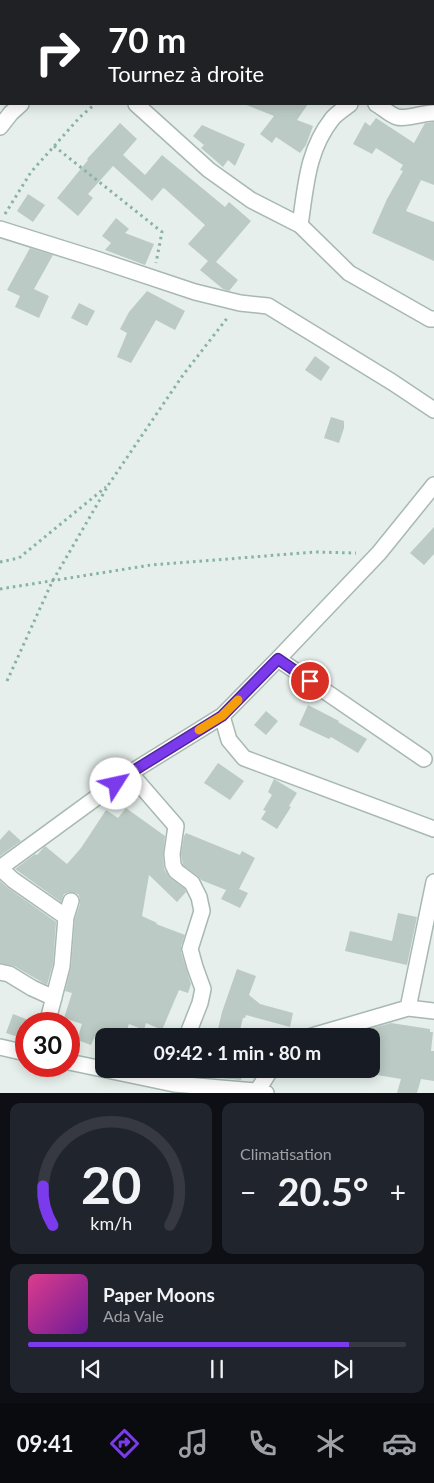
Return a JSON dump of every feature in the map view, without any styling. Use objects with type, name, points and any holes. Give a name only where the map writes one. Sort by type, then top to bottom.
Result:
[{"type":"street","points":[[0,127],[20,105]]},
{"type":"street","points":[[137,105],[209,170],[251,200],[300,225],[349,273],[430,319],[434,319]]},
{"type":"street","points":[[300,225],[309,165],[320,137],[334,117],[346,105]]},
{"type":"street","points":[[378,105],[397,117],[414,116],[427,112],[434,113]]},
{"type":"street","points":[[3,222],[99,260],[195,292],[240,303],[268,306],[434,410]]},
{"type":"street","points":[[66,917],[13,880],[0,868],[130,773],[222,716],[379,553],[434,485]]},
{"type":"street","points":[[278,659],[424,759]]},
{"type":"street","points":[[222,716],[230,740],[244,758],[434,829]]},
{"type":"street","points":[[130,773],[176,826],[172,854],[173,865],[176,871],[192,883],[199,897],[202,911],[190,949],[203,990],[190,1028]]},
{"type":"street","points":[[408,1008],[434,882]]},
{"type":"street","points":[[50,1012],[62,966],[66,917],[71,901]]},
{"type":"street","points":[[0,972],[8,974],[54,998]]},
{"type":"street","points":[[339,1028],[408,1008],[434,1011]]},
{"type":"street","points":[[0,1047],[15,1050]]},
{"type":"street","points":[[80,1064],[174,1084],[260,1092],[267,1078]]},
{"type":"street","points":[[174,1084],[176,1078]]},
{"type":"path","points":[[3,222],[31,172],[80,117],[94,105]]},
{"type":"path","points":[[54,146],[162,232],[154,279]]},
{"type":"path","points":[[7,681],[52,582],[109,484],[183,375],[240,303]]},
{"type":"path","points":[[0,562],[19,558],[109,484]]},
{"type":"path","points":[[0,589],[160,564],[316,552],[379,553]]},
{"type":"building","points":[[246,105],[307,105],[297,120],[313,126],[306,145],[300,153],[276,137],[272,143],[260,134],[274,116]]},
{"type":"building","points":[[376,118],[414,143],[425,123],[434,122],[434,185],[421,180],[406,211],[434,222],[434,261],[372,233],[387,199],[403,171],[400,170],[403,165],[376,148],[372,154],[353,144],[365,122],[370,126]]},
{"type":"building","points":[[120,123],[137,139],[123,155],[145,175],[162,155],[225,207],[229,202],[251,221],[216,262],[238,280],[229,291],[223,289],[200,270],[208,261],[188,244],[205,225],[165,189],[163,188],[152,201],[113,166],[88,194],[93,198],[78,216],[57,198],[87,159]]},
{"type":"building","points":[[202,125],[245,144],[235,166],[228,160],[223,167],[201,148],[204,145],[193,136]]},
{"type":"building","points":[[28,194],[45,205],[33,222],[17,211]]},
{"type":"building","points":[[116,218],[129,229],[125,233],[154,244],[145,265],[105,250],[111,243],[102,236]]},
{"type":"building","points":[[30,248],[53,255],[34,289],[49,296],[39,318],[15,307],[20,296],[7,290]]},
{"type":"building","points":[[147,291],[185,311],[175,330],[156,320],[131,363],[117,357],[127,333],[120,329],[129,312]]},
{"type":"building","points":[[79,303],[95,311],[87,326],[71,318]]},
{"type":"building","points":[[315,356],[330,367],[321,381],[305,370]]},
{"type":"building","points":[[331,417],[344,421],[344,428],[339,443],[324,438]]},
{"type":"building","points":[[434,527],[434,554],[424,565],[410,553]]},
{"type":"building","points":[[308,705],[339,721],[367,739],[358,753],[331,737],[329,739],[299,725]]},
{"type":"building","points":[[266,711],[278,721],[266,735],[254,725]]},
{"type":"building","points":[[218,763],[244,781],[230,800],[204,783]]},
{"type":"building","points":[[274,779],[297,793],[289,806],[291,807],[277,829],[261,819],[266,811],[263,810],[272,795],[268,792]]},
{"type":"building","points":[[126,808],[165,836],[164,869],[170,878],[185,889],[186,892],[177,902],[149,875],[142,916],[156,924],[185,935],[181,952],[191,984],[188,993],[179,990],[163,1028],[157,1028],[146,1023],[145,1028],[129,1024],[128,1028],[95,1028],[95,1036],[91,1045],[80,1041],[82,1024],[80,1023],[80,1012],[66,1012],[72,993],[65,991],[71,967],[75,919],[80,898],[78,894],[69,892],[64,894],[61,902],[15,869],[35,854],[37,855],[45,846],[67,864],[81,848],[106,810],[118,818]]},
{"type":"building","points":[[9,830],[21,841],[0,856],[0,840]]},
{"type":"building","points":[[186,833],[240,855],[242,851],[255,858],[239,889],[248,893],[240,908],[221,899],[226,890],[201,880],[183,865],[181,854]]},
{"type":"building","points":[[0,881],[56,922],[53,964],[47,985],[14,966],[0,963]]},
{"type":"building","points":[[398,913],[417,917],[407,965],[345,951],[350,931],[392,941]]},
{"type":"building","points":[[237,969],[256,976],[249,995],[260,1004],[293,1013],[290,1027],[246,1015],[243,1018],[240,1028],[218,1028]]},
{"type":"building","points":[[13,1014],[15,1015],[15,1036],[6,1033]]},
{"type":"building","points":[[391,1023],[430,1029],[430,1032],[433,1032],[431,1051],[434,1051],[434,1081],[421,1079],[417,1093],[397,1093],[401,1079],[380,1076],[380,1028],[373,1028]]},
{"type":"building","points":[[221,1078],[241,1078],[241,1080]]},
{"type":"slow traffic","points":[[199,730],[222,716],[238,700]]},
{"type":"route","points":[[116,784],[130,773],[222,716],[278,659],[310,681]]}]
